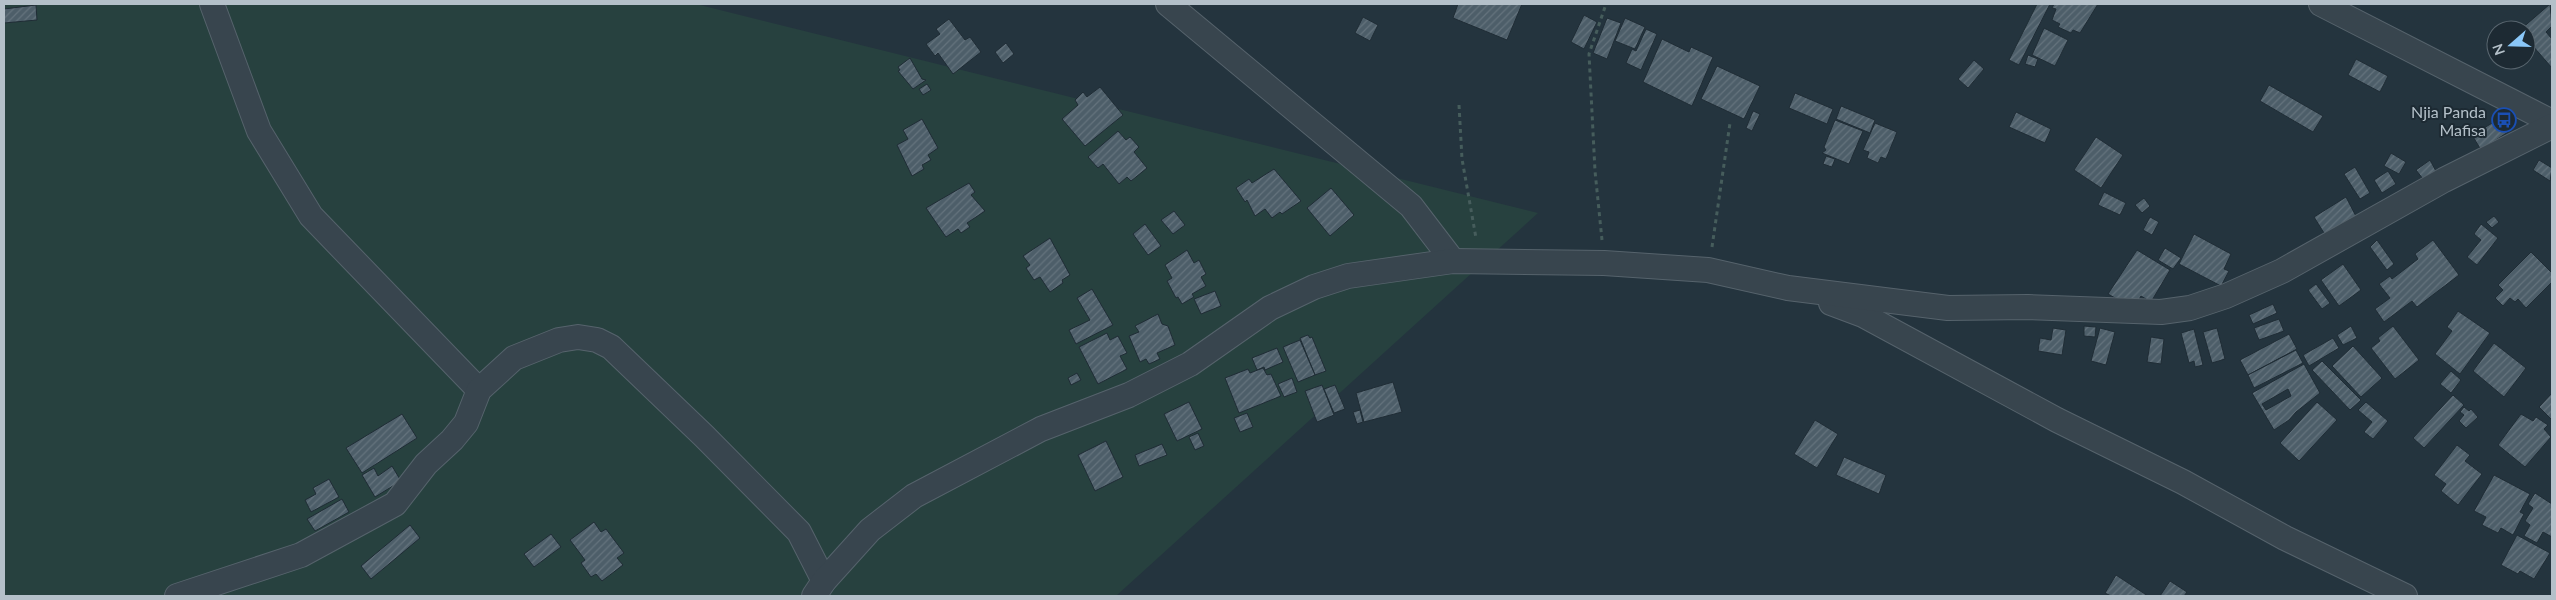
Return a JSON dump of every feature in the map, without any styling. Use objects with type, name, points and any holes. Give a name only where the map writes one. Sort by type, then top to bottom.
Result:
[{"type":"street","points":[[212,4],[258,131],[311,216],[479,390]]},
{"type":"street","points":[[1168,4],[1411,206],[1453,261]]},
{"type":"street","points":[[2321,4],[2552,122]]},
{"type":"street","points":[[177,596],[301,555],[395,504],[426,464],[452,440],[466,423],[479,390],[514,358],[559,340],[578,337],[601,342],[622,357],[654,386],[798,532],[819,589],[870,530],[914,496],[1041,429],[1129,395],[1190,364],[1270,308],[1314,287],[1348,276],[1453,261],[1604,263],[1708,270],[1788,288],[1948,308],[2028,307],[2161,312],[2190,308],[2226,296],[2282,271],[2444,180],[2552,126]]},
{"type":"street","points":[[1788,288],[1864,315],[2056,420],[2183,482],[2325,559],[2406,596]]},
{"type":"path","points":[[1604,263],[1597,200],[1589,54],[1606,4]]},
{"type":"path","points":[[1459,105],[1462,159],[1480,261]]},
{"type":"path","points":[[1708,270],[1730,123]]},
{"type":"green space","points":[[4,4],[696,4],[1538,213],[1116,596],[4,596]]},
{"type":"building","points":[[1458,4],[1522,4],[1507,40],[1453,18]]},
{"type":"building","points":[[2037,4],[2050,4],[2019,65],[2009,60]]},
{"type":"building","points":[[2054,4],[2098,4],[2080,33],[2073,30],[2071,33],[2058,27],[2060,24],[2052,20],[2056,9],[2052,8]]},
{"type":"building","points":[[2550,4],[2552,26],[2546,32],[2552,39],[2552,68],[2536,50],[2536,20],[2532,20]]},
{"type":"building","points":[[36,5],[37,20],[4,23],[4,9]]},
{"type":"building","points":[[1584,15],[1597,22],[1584,49],[1571,42]]},
{"type":"building","points":[[1363,17],[1378,25],[1370,41],[1355,33]]},
{"type":"building","points":[[1607,18],[1621,23],[1607,59],[1593,53]]},
{"type":"building","points":[[1625,18],[1645,27],[1635,49],[1615,41]]},
{"type":"building","points":[[949,19],[965,40],[970,37],[981,52],[953,74],[938,53],[935,56],[926,44],[940,34],[936,29]]},
{"type":"building","points":[[2044,28],[2068,40],[2055,66],[2032,55]]},
{"type":"building","points":[[1646,29],[1657,34],[1641,70],[1626,63],[1632,49],[1636,51]]},
{"type":"building","points":[[1662,39],[1689,52],[1691,47],[1713,57],[1692,106],[1643,82]]},
{"type":"building","points":[[1006,43],[1014,54],[1003,63],[995,52]]},
{"type":"building","points":[[2028,55],[2038,59],[2035,67],[2025,64]]},
{"type":"building","points":[[910,58],[922,79],[926,80],[913,89],[898,71],[900,70],[898,67]]},
{"type":"building","points":[[2356,59],[2388,76],[2380,92],[2348,75]]},
{"type":"building","points":[[1974,60],[1984,69],[1968,88],[1958,79]]},
{"type":"building","points":[[1717,66],[1760,86],[1744,119],[1701,99]]},
{"type":"building","points":[[927,84],[931,90],[923,95],[919,89]]},
{"type":"building","points":[[2269,85],[2323,116],[2313,132],[2260,101]]},
{"type":"building","points":[[1100,87],[1123,115],[1085,146],[1062,119],[1078,105],[1075,100],[1083,92],[1087,97]]},
{"type":"building","points":[[1795,93],[1833,109],[1827,124],[1789,108]]},
{"type":"building","points":[[1841,106],[1875,120],[1870,133],[1836,119]]},
{"type":"building","points":[[1753,111],[1760,114],[1752,131],[1746,128]]},
{"type":"building","points":[[2016,112],[2051,129],[2045,143],[2009,127]]},
{"type":"building","points":[[922,119],[938,148],[928,155],[931,160],[922,165],[924,169],[912,176],[897,145],[908,139],[903,130]]},
{"type":"building","points":[[2499,119],[2508,132],[2481,150],[2472,135]]},
{"type":"building","points":[[1835,120],[1863,131],[1849,164],[1822,153],[1826,150],[1824,147]]},
{"type":"building","points":[[1875,123],[1897,132],[1886,159],[1881,157],[1878,163],[1867,158],[1869,152],[1863,150]]},
{"type":"building","points":[[1118,131],[1126,140],[1130,137],[1139,147],[1134,152],[1147,168],[1131,181],[1127,177],[1119,184],[1103,164],[1098,168],[1088,157]]},
{"type":"building","points":[[2096,137],[2123,155],[2101,188],[2074,170]]},
{"type":"building","points":[[2391,153],[2406,162],[2399,174],[2384,166]]},
{"type":"building","points":[[1826,156],[1835,159],[1832,167],[1823,164]]},
{"type":"building","points":[[2430,160],[2437,173],[2423,179],[2416,170]]},
{"type":"building","points":[[2539,160],[2552,168],[2550,181],[2533,170]]},
{"type":"building","points":[[2355,167],[2370,193],[2360,199],[2344,174]]},
{"type":"building","points":[[1274,169],[1301,201],[1282,214],[1280,212],[1272,218],[1265,209],[1255,216],[1247,200],[1245,202],[1236,188],[1249,179],[1252,183]]},
{"type":"building","points":[[2388,171],[2396,184],[2382,193],[2374,180]]},
{"type":"building","points":[[969,183],[975,192],[971,195],[985,211],[967,223],[970,227],[961,233],[958,229],[946,237],[926,208]]},
{"type":"building","points":[[1331,188],[1354,215],[1330,236],[1307,208]]},
{"type":"building","points":[[2104,192],[2126,203],[2120,215],[2098,205]]},
{"type":"building","points":[[2346,197],[2359,222],[2329,241],[2314,217]]},
{"type":"building","points":[[2144,198],[2150,206],[2142,213],[2135,205]]},
{"type":"building","points":[[1174,211],[1185,225],[1173,234],[1161,220]]},
{"type":"building","points":[[2494,216],[2499,222],[2492,228],[2486,222]]},
{"type":"building","points":[[2150,217],[2159,222],[2152,235],[2143,230]]},
{"type":"building","points":[[1145,224],[1161,246],[1148,255],[1133,234]]},
{"type":"building","points":[[2481,224],[2498,238],[2477,265],[2467,257],[2481,240],[2474,234]]},
{"type":"building","points":[[2194,234],[2231,254],[2224,269],[2229,271],[2221,286],[2179,264]]},
{"type":"building","points":[[1050,238],[1070,275],[1062,280],[1063,283],[1050,292],[1040,277],[1034,280],[1026,268],[1030,265],[1023,256]]},
{"type":"building","points":[[2377,240],[2394,264],[2387,270],[2370,247]]},
{"type":"building","points":[[2433,240],[2459,275],[2417,307],[2412,301],[2384,322],[2375,309],[2390,298],[2379,284],[2390,276],[2392,279],[2418,259],[2415,254]]},
{"type":"building","points":[[2165,248],[2181,258],[2173,269],[2158,260]]},
{"type":"building","points":[[1187,250],[1194,263],[1199,260],[1206,274],[1201,277],[1206,286],[1192,294],[1194,297],[1182,304],[1178,297],[1176,298],[1167,281],[1172,278],[1165,265]]},
{"type":"building","points":[[2137,250],[2170,270],[2151,302],[2141,296],[2136,304],[2126,299],[2124,303],[2108,294]]},
{"type":"building","points":[[2531,252],[2552,273],[2552,282],[2526,308],[2518,299],[2515,302],[2510,298],[2503,306],[2495,298],[2503,290],[2498,285]]},
{"type":"building","points":[[2343,264],[2361,290],[2339,306],[2321,280]]},
{"type":"building","points":[[2316,284],[2330,303],[2322,309],[2308,290]]},
{"type":"building","points":[[1092,289],[1113,325],[1076,344],[1069,330],[1090,320],[1077,298]]},
{"type":"building","points":[[1215,291],[1221,306],[1201,314],[1194,299]]},
{"type":"building","points":[[2273,304],[2277,313],[2253,324],[2249,315]]},
{"type":"building","points":[[2458,311],[2490,333],[2460,374],[2435,354],[2452,331],[2447,327]]},
{"type":"building","points":[[1158,314],[1162,324],[1168,326],[1175,345],[1157,353],[1160,359],[1149,364],[1146,359],[1140,362],[1129,336],[1139,332],[1135,326]]},
{"type":"building","points":[[2279,319],[2284,331],[2259,340],[2254,328]]},
{"type":"building","points":[[2084,326],[2096,327],[2095,337],[2084,336]]},
{"type":"building","points":[[2351,326],[2357,338],[2343,345],[2337,335]]},
{"type":"building","points":[[2393,326],[2419,360],[2395,379],[2371,348],[2380,341],[2378,338]]},
{"type":"building","points":[[2053,328],[2066,330],[2062,355],[2038,351],[2040,338],[2051,340]]},
{"type":"building","points":[[2100,328],[2115,332],[2106,365],[2091,361]]},
{"type":"building","points":[[2217,328],[2225,359],[2212,363],[2203,332]]},
{"type":"building","points":[[2194,329],[2203,365],[2195,367],[2194,361],[2189,363],[2181,333]]},
{"type":"building","points":[[1107,333],[1110,340],[1118,336],[1127,353],[1120,356],[1127,369],[1098,384],[1079,347]]},
{"type":"building","points":[[2289,334],[2297,349],[2248,375],[2240,360]]},
{"type":"building","points":[[1308,335],[1310,338],[1312,337],[1326,371],[1315,375],[1300,338]]},
{"type":"building","points":[[2151,337],[2164,339],[2161,364],[2147,362]]},
{"type":"building","points":[[2333,338],[2339,348],[2309,366],[2303,355]]},
{"type":"building","points":[[1300,340],[1315,375],[1298,382],[1283,347]]},
{"type":"building","points":[[2494,343],[2526,368],[2504,397],[2473,371]]},
{"type":"building","points":[[2353,346],[2382,378],[2361,397],[2332,366]]},
{"type":"building","points":[[1277,348],[1283,362],[1265,370],[1264,367],[1257,370],[1252,358]]},
{"type":"building","points":[[2296,350],[2303,363],[2254,388],[2248,375]]},
{"type":"building","points":[[2322,361],[2361,400],[2350,410],[2312,370]]},
{"type":"building","points":[[2304,364],[2320,393],[2289,420],[2274,430],[2252,393]],"holes":[[[2288,389],[2291,396],[2266,410],[2262,404]]]},
{"type":"building","points":[[1263,368],[1267,375],[1271,374],[1281,396],[1239,413],[1225,378],[1248,369],[1250,373]]},
{"type":"building","points":[[2451,371],[2461,380],[2451,393],[2440,384]]},
{"type":"building","points":[[1077,373],[1081,380],[1071,385],[1068,378]]},
{"type":"building","points":[[1292,378],[1297,392],[1284,397],[1278,384]]},
{"type":"building","points":[[1393,382],[1402,412],[1364,422],[1356,393]]},
{"type":"building","points":[[1322,385],[1334,415],[1317,422],[1305,391]]},
{"type":"building","points":[[1335,385],[1345,409],[1334,413],[1324,389]]},
{"type":"building","points":[[2552,393],[2552,420],[2539,407]]},
{"type":"building","points":[[2453,395],[2464,405],[2424,448],[2413,438]]},
{"type":"building","points":[[1189,402],[1202,429],[1177,441],[1164,414]]},
{"type":"building","points":[[2317,402],[2337,420],[2299,461],[2280,443]]},
{"type":"building","points":[[2366,402],[2388,421],[2373,439],[2364,432],[2372,422],[2358,410]]},
{"type":"building","points":[[2464,407],[2469,411],[2471,409],[2478,417],[2466,428],[2459,421],[2464,415],[2460,412]]},
{"type":"building","points":[[1360,410],[1363,422],[1357,424],[1353,412]]},
{"type":"building","points":[[1247,413],[1253,427],[1240,432],[1234,418]]},
{"type":"building","points":[[402,414],[417,438],[362,473],[346,448]]},
{"type":"building","points":[[2521,414],[2533,421],[2536,417],[2548,425],[2544,429],[2551,437],[2525,467],[2498,445]]},
{"type":"building","points":[[1815,420],[1838,434],[1817,468],[1794,454]]},
{"type":"building","points":[[1198,433],[1204,446],[1195,450],[1189,437]]},
{"type":"building","points":[[1106,441],[1123,477],[1095,491],[1078,455]]},
{"type":"building","points":[[1162,444],[1167,455],[1139,466],[1135,455]]},
{"type":"building","points":[[2457,445],[2470,455],[2465,461],[2482,474],[2458,505],[2441,491],[2446,484],[2434,475]]},
{"type":"building","points":[[1844,457],[1886,475],[1879,494],[1836,475]]},
{"type":"building","points":[[392,466],[401,481],[375,497],[362,475],[374,468],[378,476]]},
{"type":"building","points":[[2494,475],[2530,494],[2520,512],[2524,514],[2513,535],[2501,528],[2498,533],[2482,525],[2486,517],[2474,511]]},
{"type":"building","points":[[329,479],[339,497],[311,512],[305,500],[316,494],[313,488]]},
{"type":"building","points":[[2535,493],[2552,504],[2552,537],[2543,532],[2537,543],[2524,536],[2530,525],[2525,521],[2533,508],[2528,504]]},
{"type":"building","points":[[342,499],[349,512],[315,531],[307,519]]},
{"type":"building","points":[[594,522],[601,532],[606,529],[624,553],[617,558],[623,565],[602,581],[596,574],[591,577],[581,563],[585,560],[570,540]]},
{"type":"building","points":[[410,525],[420,538],[371,579],[361,566]]},
{"type":"building","points":[[551,534],[561,547],[534,567],[524,554]]},
{"type":"building","points":[[2517,535],[2550,553],[2534,579],[2520,571],[2518,574],[2501,565]]},
{"type":"building","points":[[2116,575],[2148,596],[2111,596],[2105,593]]},
{"type":"building","points":[[2170,581],[2187,592],[2184,596],[2160,596]]},
{"type":"place","name":"Njia Panda Mafisa","points":[[2504,120]]}]
